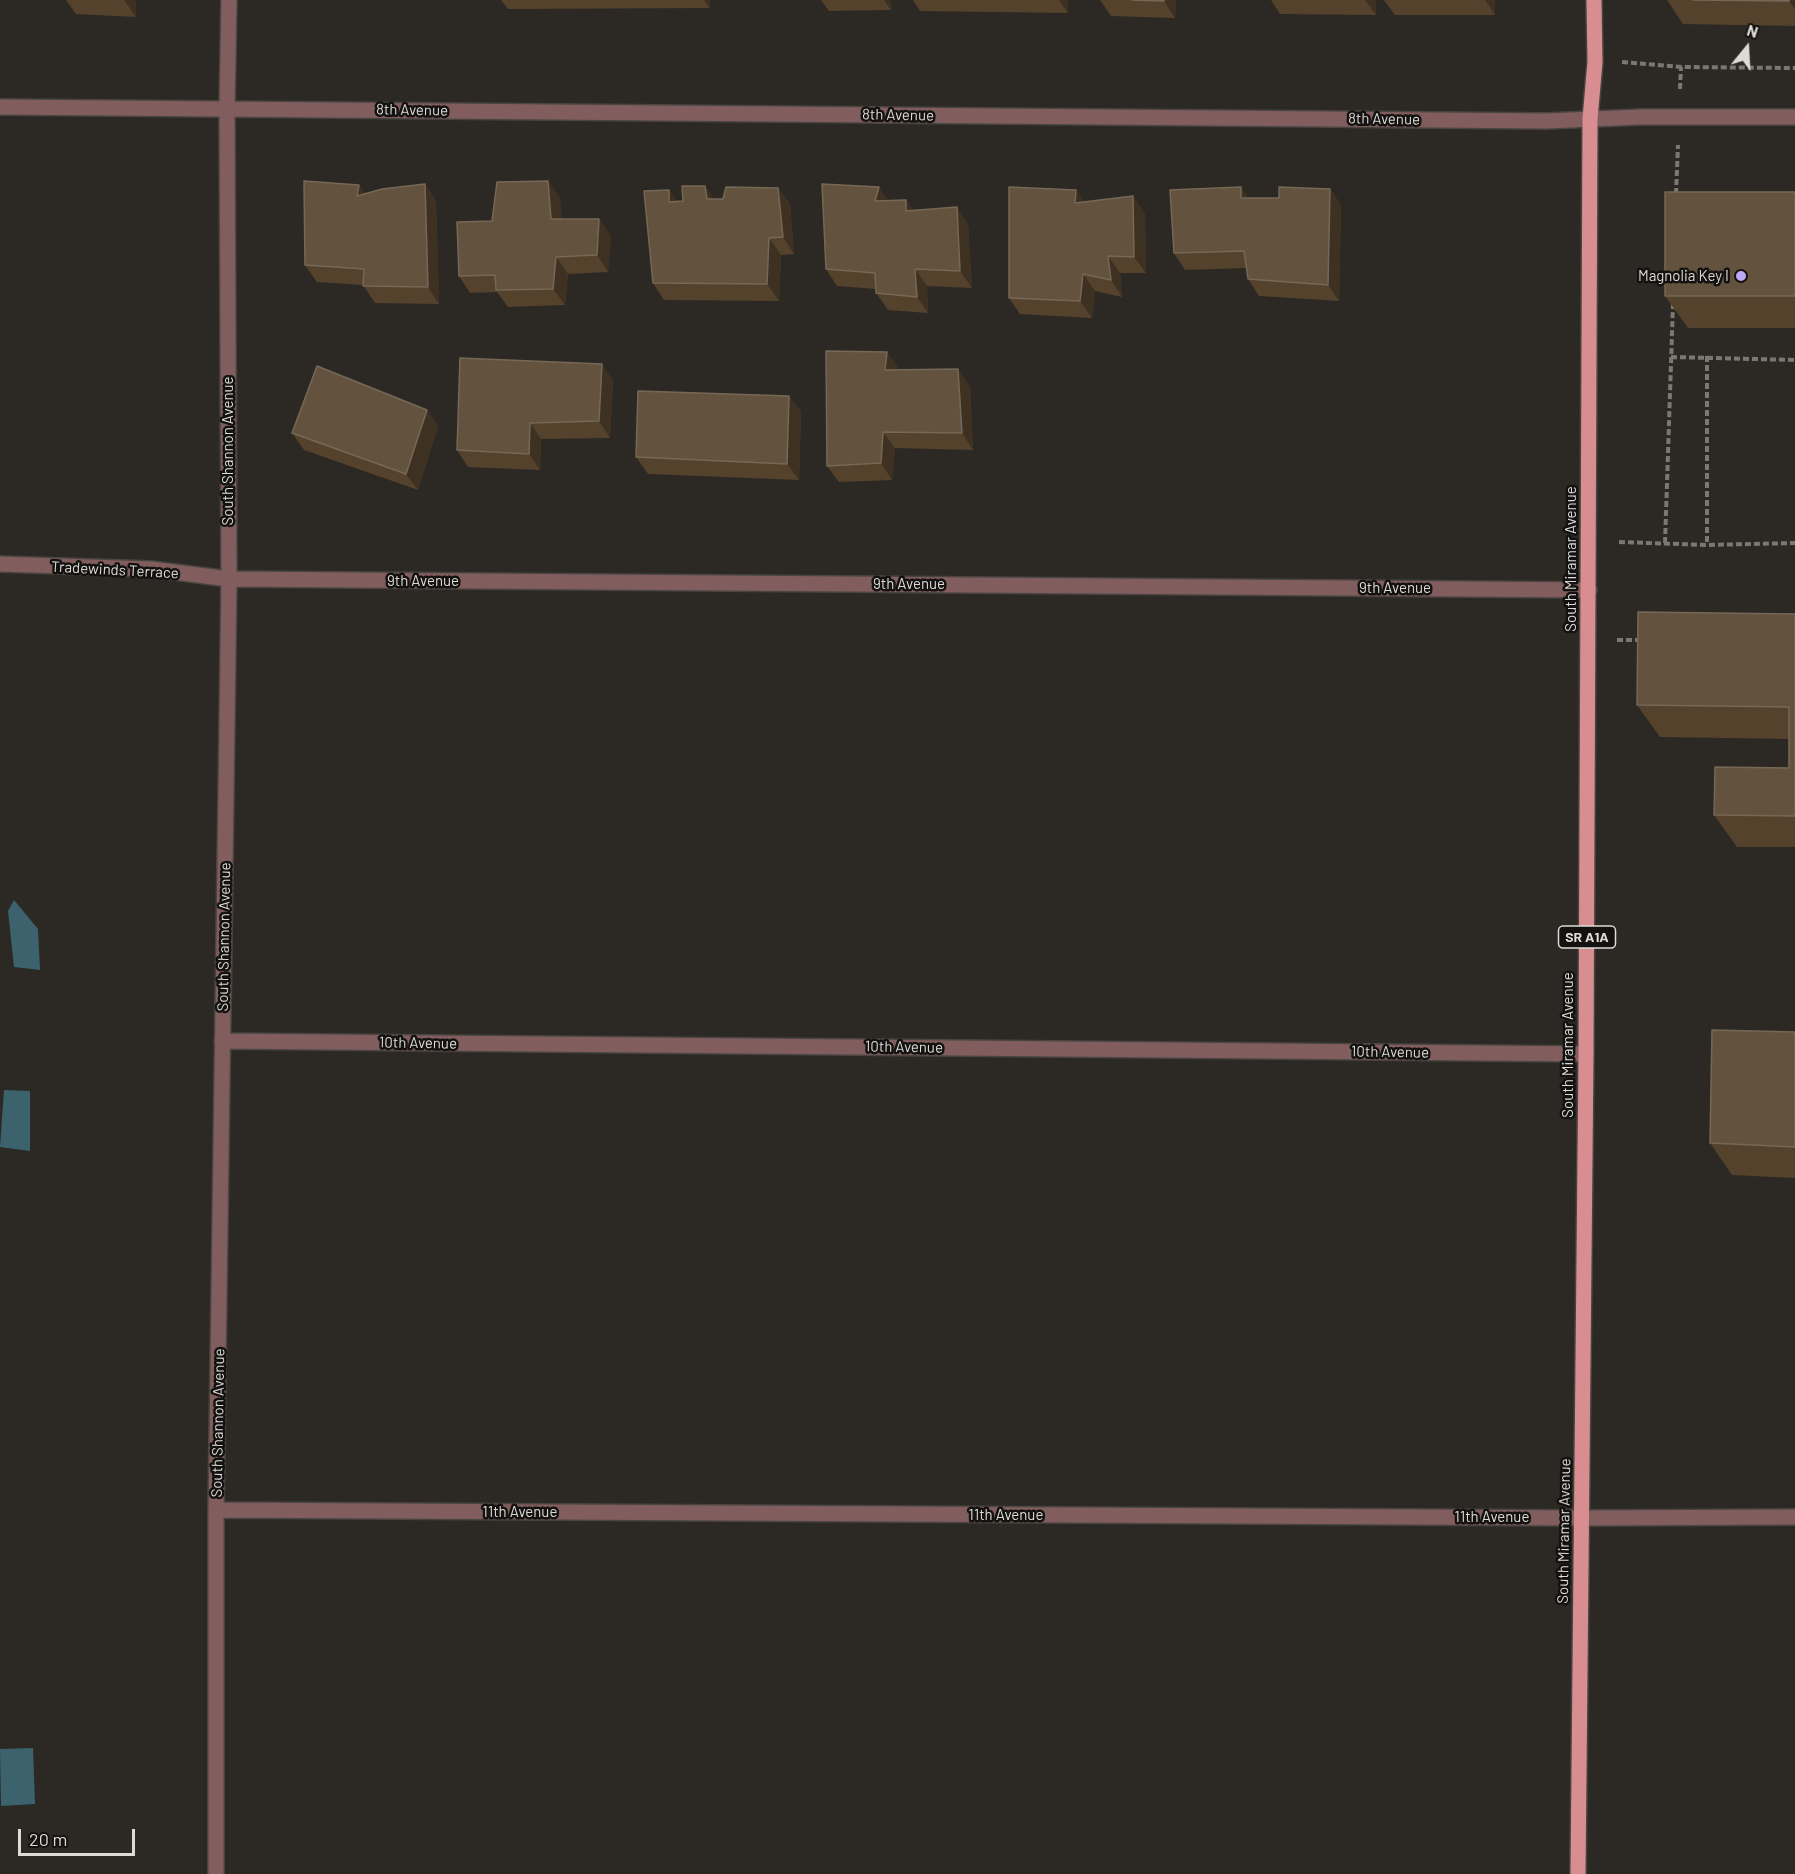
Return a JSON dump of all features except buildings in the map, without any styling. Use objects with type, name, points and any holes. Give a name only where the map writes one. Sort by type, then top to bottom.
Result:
[{"type":"main road","name":"South Miramar Avenue","points":[[1578,1874],[1589,640],[1590,119],[1595,62],[1594,0]]},
{"type":"street","name":"South Shannon Avenue","points":[[216,1874],[216,1510],[229,579],[227,109],[229,0]]},
{"type":"street","name":"8th Avenue","points":[[0,107],[1522,121],[1641,117],[1795,117]]},
{"type":"street","name":"Tradewinds Terrace","points":[[0,564],[151,569],[229,579]]},
{"type":"street","name":"9th Avenue","points":[[229,579],[1589,590]]},
{"type":"street","name":"10th Avenue","points":[[222,1041],[1586,1054]]},
{"type":"street","name":"11th Avenue","points":[[216,1510],[1582,1518],[1795,1517]]},
{"type":"path","points":[[1595,62],[1795,68]]},
{"type":"path","points":[[1676,201],[1677,165]]},
{"type":"path","points":[[1665,543],[1673,297]]},
{"type":"path","points":[[1671,357],[1707,356],[1795,360]]},
{"type":"path","points":[[1707,356],[1707,545]]},
{"type":"path","points":[[1619,542],[1707,545],[1795,543]]},
{"type":"path","points":[[1589,640],[1646,640]]},
{"type":"water","points":[[14,900],[38,929],[40,970],[14,967],[8,911]]},
{"type":"water","points":[[4,1090],[30,1091],[30,1151],[0,1147]]},
{"type":"water","points":[[33,1748],[35,1804],[1,1806],[0,1749]]},
{"type":"place","name":"Magnolia Key I","points":[[1741,276]]}]
